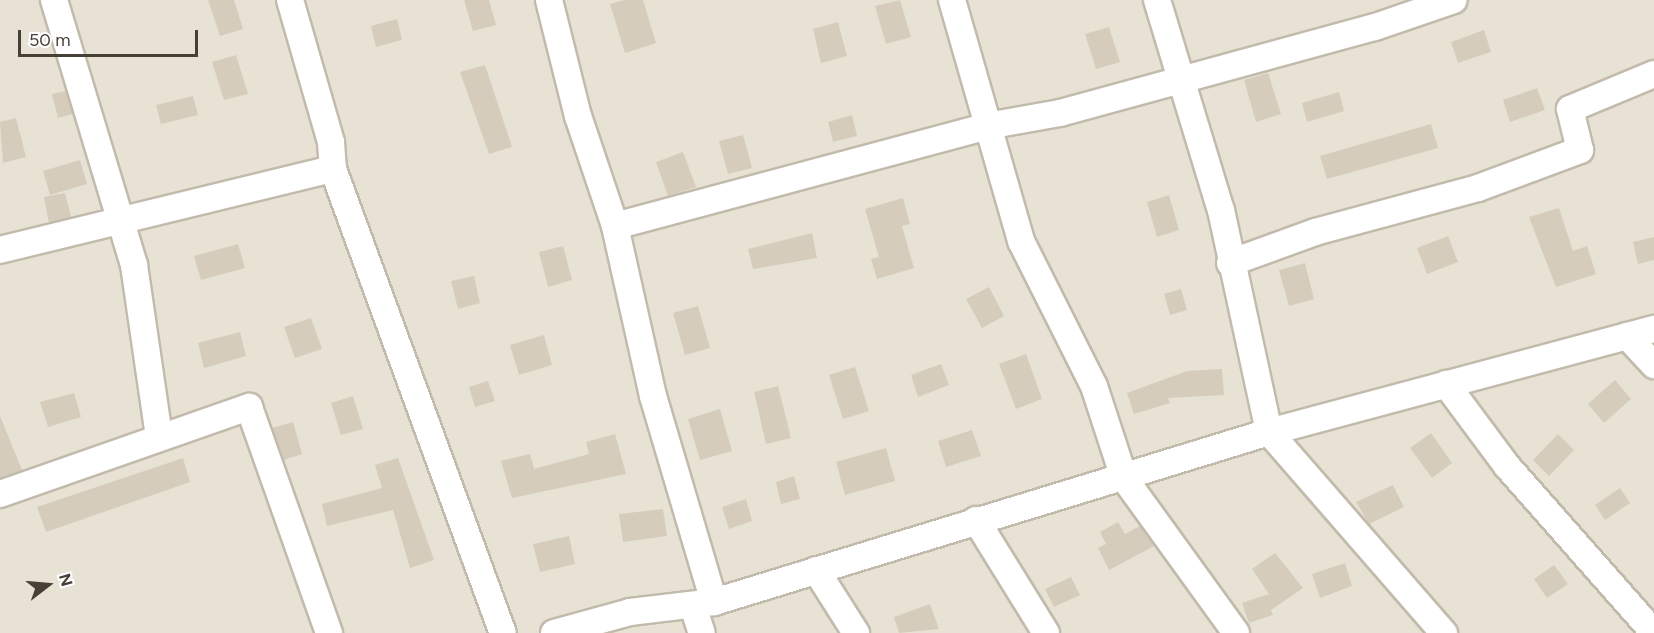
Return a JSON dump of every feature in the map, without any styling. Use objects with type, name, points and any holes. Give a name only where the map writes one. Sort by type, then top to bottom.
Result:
[{"type":"street","points":[[54,0],[102,144],[146,330],[159,437]]},
{"type":"street","points":[[290,0],[331,142],[333,169],[503,633]]},
{"type":"street","points":[[549,0],[578,116],[615,225],[703,604],[702,633]]},
{"type":"street","points":[[952,0],[1021,241],[1094,386],[1124,478],[1236,633]]},
{"type":"street","points":[[1156,0],[1221,210],[1230,263],[1269,432],[1444,633]]},
{"type":"street","points":[[615,225],[987,126],[1060,113],[1375,27],[1454,0]]},
{"type":"street","points":[[1230,263],[1315,232],[1478,188],[1580,150],[1570,109],[1654,74]]},
{"type":"street","points":[[0,250],[120,223],[333,169]]},
{"type":"street","points":[[554,633],[630,612],[703,604],[975,520],[1124,478],[1269,432],[1654,329]]},
{"type":"street","points":[[1627,336],[1654,365]]},
{"type":"street","points":[[1446,384],[1507,466],[1654,633]]},
{"type":"street","points":[[0,494],[249,407],[329,633]]},
{"type":"street","points":[[975,520],[1046,633]]},
{"type":"street","points":[[816,570],[856,633]]},
{"type":"shaded area","points":[[0,0],[1654,0],[1654,633],[0,633]]},
{"type":"building","points":[[208,0],[234,0],[243,29],[220,36]]},
{"type":"building","points":[[464,0],[489,0],[496,25],[473,31]]},
{"type":"building","points":[[624,0],[643,0],[656,43],[625,53],[610,4]]},
{"type":"building","points":[[900,0],[911,37],[886,44],[875,6]]},
{"type":"building","points":[[397,19],[402,40],[376,47],[371,26]]},
{"type":"building","points":[[838,22],[847,56],[821,63],[813,29]]},
{"type":"building","points":[[1109,27],[1120,62],[1096,69],[1085,34]]},
{"type":"building","points":[[1484,30],[1491,52],[1458,63],[1451,42]]},
{"type":"building","points":[[236,55],[248,94],[224,100],[212,62]]},
{"type":"building","points":[[485,65],[512,147],[489,154],[460,72]]},
{"type":"building","points":[[1268,73],[1281,114],[1256,122],[1244,80]]},
{"type":"building","points":[[1537,88],[1545,110],[1510,122],[1503,100]]},
{"type":"building","points":[[66,91],[73,114],[58,118],[52,94]]},
{"type":"building","points":[[1339,92],[1344,111],[1307,122],[1302,103]]},
{"type":"building","points":[[193,96],[198,115],[161,124],[156,105]]},
{"type":"building","points":[[852,115],[857,136],[833,142],[828,122]]},
{"type":"building","points":[[16,118],[26,157],[3,163],[0,122]]},
{"type":"building","points":[[1431,124],[1438,148],[1327,179],[1320,156]]},
{"type":"building","points":[[743,135],[752,168],[728,174],[719,141]]},
{"type":"building","points":[[683,152],[696,187],[668,196],[656,162]]},
{"type":"building","points":[[80,160],[87,184],[50,195],[43,171]]},
{"type":"building","points":[[65,193],[71,217],[49,223],[44,197]]},
{"type":"building","points":[[1169,195],[1179,230],[1157,237],[1147,202]]},
{"type":"building","points":[[903,198],[910,224],[902,226],[914,268],[877,279],[871,259],[879,257],[865,209]]},
{"type":"building","points":[[1559,208],[1573,251],[1587,246],[1596,274],[1556,287],[1529,217]]},
{"type":"building","points":[[812,233],[817,258],[753,269],[748,249]]},
{"type":"building","points":[[1448,236],[1458,262],[1427,274],[1417,248]]},
{"type":"building","points":[[1654,237],[1654,260],[1638,264],[1633,242]]},
{"type":"building","points":[[238,244],[245,268],[201,280],[194,256]]},
{"type":"building","points":[[563,246],[572,280],[548,287],[539,252]]},
{"type":"building","points":[[1305,263],[1314,299],[1289,306],[1279,270]]},
{"type":"building","points":[[474,276],[480,303],[458,309],[451,281]]},
{"type":"building","points":[[989,287],[1004,316],[982,328],[966,299]]},
{"type":"building","points":[[1181,289],[1187,310],[1170,315],[1164,294]]},
{"type":"building","points":[[698,306],[710,348],[685,355],[673,313]]},
{"type":"building","points":[[311,318],[322,349],[295,358],[284,327]]},
{"type":"building","points":[[240,332],[246,356],[204,368],[198,343]]},
{"type":"building","points":[[544,335],[552,365],[519,375],[510,345]]},
{"type":"building","points":[[1026,354],[1042,399],[1016,409],[999,364]]},
{"type":"building","points":[[941,364],[949,385],[918,397],[911,375]]},
{"type":"building","points":[[855,367],[869,411],[843,419],[829,375]]},
{"type":"building","points":[[1222,369],[1224,395],[1168,398],[1170,403],[1134,414],[1127,393],[1187,371]]},
{"type":"building","points":[[1615,380],[1631,399],[1604,423],[1588,404]]},
{"type":"building","points":[[488,381],[495,401],[475,407],[469,387]]},
{"type":"building","points":[[778,386],[791,438],[766,444],[754,392]]},
{"type":"building","points":[[74,393],[81,417],[48,427],[40,402]]},
{"type":"building","points":[[353,396],[363,429],[341,435],[331,403]]},
{"type":"building","points":[[720,409],[732,451],[700,460],[688,419]]},
{"type":"building","points":[[0,416],[22,470],[0,478]]},
{"type":"building","points":[[293,422],[302,454],[284,460],[272,428]]},
{"type":"building","points":[[972,430],[981,456],[946,467],[938,441]]},
{"type":"building","points":[[1431,433],[1452,463],[1432,478],[1410,448]]},
{"type":"building","points":[[615,434],[626,474],[512,498],[501,461],[530,454],[534,469],[589,454],[586,442]]},
{"type":"building","points":[[1558,434],[1574,450],[1549,476],[1533,460]]},
{"type":"building","points":[[886,448],[895,481],[845,495],[836,462]]},
{"type":"building","points":[[183,458],[190,482],[46,532],[37,507]]},
{"type":"building","points":[[398,458],[434,560],[410,568],[393,510],[327,526],[322,504],[382,488],[375,465]]},
{"type":"building","points":[[794,476],[800,499],[781,504],[776,482]]},
{"type":"building","points":[[1393,485],[1404,507],[1369,524],[1356,502]]},
{"type":"building","points":[[1620,488],[1630,503],[1605,520],[1595,505]]},
{"type":"building","points":[[746,499],[752,521],[729,529],[722,507]]},
{"type":"building","points":[[663,509],[667,536],[623,542],[619,514]]},
{"type":"building","points":[[1118,522],[1125,534],[1140,526],[1154,546],[1109,570],[1098,548],[1106,544],[1100,532]]},
{"type":"building","points":[[569,536],[575,564],[540,572],[533,544]]},
{"type":"building","points":[[1275,553],[1303,588],[1271,610],[1273,615],[1249,623],[1242,603],[1269,594],[1252,569]]},
{"type":"building","points":[[1345,563],[1352,586],[1320,598],[1312,574]]},
{"type":"building","points":[[1554,565],[1568,584],[1547,598],[1534,579]]},
{"type":"building","points":[[1071,577],[1080,595],[1054,607],[1045,589]]},
{"type":"building","points":[[930,604],[939,629],[899,633],[894,617]]}]
